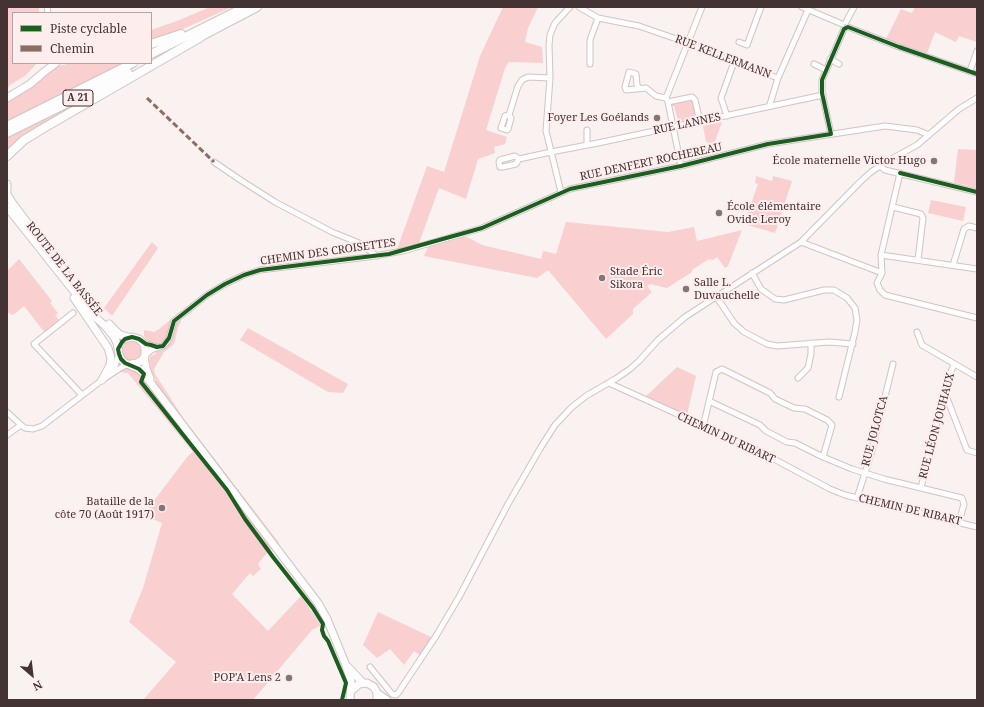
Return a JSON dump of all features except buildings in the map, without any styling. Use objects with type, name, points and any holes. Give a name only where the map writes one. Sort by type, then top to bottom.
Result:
[{"type":"highway","points":[[152,54],[245,7]]},
{"type":"highway","name":"A 21","points":[[152,61],[258,7]]},
{"type":"highway","points":[[152,44],[225,17]]},
{"type":"highway","points":[[7,156],[24,140],[201,37]]},
{"type":"highway","name":"A 21","points":[[7,126],[131,64]]},
{"type":"highway","name":"A 21","points":[[7,133],[146,64]]},
{"type":"main road","points":[[7,95],[26,83],[45,64]]},
{"type":"main road","points":[[7,98],[30,84],[55,64]]},
{"type":"main road","points":[[7,184],[7,190]]},
{"type":"main road","name":"ROUTE DE LA BASSÉE","points":[[7,194],[95,312],[117,332],[128,337]]},
{"type":"main road","name":"ROUTE DE LA BASSÉE","points":[[7,207],[92,314],[114,337],[117,343],[118,351]]},
{"type":"main road","points":[[72,289],[75,299],[108,348],[111,358],[110,365],[102,380]]},
{"type":"main road","points":[[153,386],[146,368],[144,356],[145,348],[142,341],[136,337],[128,337],[122,342],[118,351],[122,360],[139,369],[153,386],[318,603],[327,619],[351,681],[350,700]]},
{"type":"main road","points":[[130,364],[137,363],[144,356]]},
{"type":"main road","points":[[345,663],[353,674],[363,683],[371,685],[376,693],[387,700]]},
{"type":"main road","points":[[351,691],[356,686],[363,683]]},
{"type":"street","points":[[561,192],[546,131],[550,78],[550,35],[554,23],[570,7]]},
{"type":"street","name":"RUE KELLERMANN","points":[[579,7],[598,18],[631,24],[668,36],[778,78]]},
{"type":"street","points":[[681,166],[667,100],[702,7]]},
{"type":"street","points":[[739,42],[747,45],[762,7]]},
{"type":"street","points":[[831,134],[823,95],[822,80],[854,7]]},
{"type":"street","points":[[770,106],[778,78],[804,8],[899,47],[977,74]]},
{"type":"street","points":[[590,64],[590,40],[598,18]]},
{"type":"street","points":[[970,71],[977,51]]},
{"type":"street","points":[[830,60],[839,64]]},
{"type":"street","points":[[727,116],[721,98],[734,62]]},
{"type":"street","points":[[814,64],[826,70]]},
{"type":"street","points":[[509,115],[518,86],[522,80],[528,78],[550,78]]},
{"type":"street","points":[[639,88],[646,88],[656,96],[667,100],[692,97],[695,100],[700,122]]},
{"type":"street","name":"RUE LANNES","points":[[519,159],[823,95]]},
{"type":"street","points":[[370,666],[392,694],[396,694],[422,658],[459,597],[508,504],[555,425],[572,407],[639,361],[674,325],[716,296],[801,242],[860,182],[880,166],[910,150],[959,109],[977,98]]},
{"type":"street","name":"RUE DENFERT ROCHEREAU","points":[[482,228],[561,192],[581,186],[681,166],[768,144],[885,126],[917,130],[929,135]]},
{"type":"street","points":[[587,130],[587,145]]},
{"type":"street","points":[[214,162],[275,202],[332,232],[359,243],[377,256]]},
{"type":"street","points":[[880,166],[885,170],[977,192]]},
{"type":"street","points":[[900,173],[881,255],[882,273],[877,284],[880,290],[886,295],[977,318]]},
{"type":"street","points":[[893,208],[921,214],[923,218],[918,260]]},
{"type":"street","points":[[953,265],[964,229],[969,226],[977,228]]},
{"type":"street","name":"CHEMIN DES CROISETTES","points":[[144,356],[151,350],[163,346],[166,343],[169,338],[172,324],[178,317],[206,295],[244,275],[260,270],[377,256],[422,246],[482,228]]},
{"type":"street","points":[[801,242],[882,273]]},
{"type":"street","points":[[881,255],[977,269]]},
{"type":"street","points":[[752,273],[761,289],[775,299],[784,300],[834,290],[847,298],[855,308],[858,320],[839,397]]},
{"type":"street","points":[[716,296],[734,323],[744,332],[762,341],[777,346],[829,342],[852,344]]},
{"type":"street","points":[[73,313],[34,344],[82,395]]},
{"type":"street","points":[[917,332],[922,345],[977,378]]},
{"type":"street","points":[[142,341],[146,344],[157,347]]},
{"type":"street","points":[[798,378],[808,368],[811,354],[811,343]]},
{"type":"street","points":[[113,372],[118,351]]},
{"type":"street","points":[[7,412],[25,428],[33,429],[42,426],[113,372],[130,364]]},
{"type":"street","name":"RUE JOLOTCA","points":[[857,498],[871,454],[893,364]]},
{"type":"street","name":"RUE LÉON JOUHAUX","points":[[921,488],[944,392],[954,364]]},
{"type":"street","points":[[703,426],[716,372],[722,369],[770,392],[775,399],[794,408],[805,409],[828,420],[832,425],[823,457]]},
{"type":"street","name":"CHEMIN DU RIBART","points":[[609,383],[759,451],[830,490],[842,494]]},
{"type":"street","points":[[944,392],[968,450],[977,453]]},
{"type":"street","points":[[709,401],[760,425],[766,432],[787,442],[795,443],[823,457],[864,473],[962,498],[964,504],[959,522]]},
{"type":"street","points":[[7,436],[21,425]]},
{"type":"street","name":"CHEMIN DE RIBART","points":[[842,494],[977,527]]},
{"type":"street","points":[[376,693],[382,682]]},
{"type":"shaded area","points":[[7,7],[39,7],[39,12],[12,12],[12,64],[36,64],[26,75],[10,85],[7,89]]},
{"type":"shaded area","points":[[210,7],[232,7],[176,32],[152,40],[152,30]]},
{"type":"shaded area","points":[[503,7],[538,7],[528,28],[525,42],[542,47],[543,63],[509,62],[505,68],[486,130],[507,137],[505,144],[494,147],[495,153],[478,159],[466,199],[439,188],[419,246],[396,252],[427,166],[444,172],[480,56]]},
{"type":"shaded area","points":[[915,7],[977,7],[977,42],[959,36],[956,42],[935,32],[927,53],[886,39],[901,9],[912,13]]},
{"type":"shaded area","points":[[122,64],[7,121],[7,99],[56,66]]},
{"type":"shaded area","points":[[93,95],[13,144],[7,152],[7,138]]},
{"type":"shaded area","points":[[690,99],[693,101],[696,117],[694,120],[677,124],[674,123],[674,121],[678,120],[674,106],[670,106],[672,103]]},
{"type":"shaded area","points":[[722,122],[714,144],[706,142],[703,126]]},
{"type":"shaded area","points":[[958,149],[977,150],[977,188],[954,182]]},
{"type":"shaded area","points":[[756,176],[772,181],[773,176],[792,181],[775,233],[744,224],[758,184],[755,183]]},
{"type":"shaded area","points":[[931,200],[966,207],[963,221],[928,213]]},
{"type":"shaded area","points":[[566,222],[668,232],[694,227],[697,241],[742,230],[728,266],[725,268],[717,257],[713,260],[709,259],[667,288],[650,284],[647,286],[652,292],[633,309],[633,314],[606,339],[548,270],[537,278],[424,256],[428,247],[465,236],[482,245],[541,259],[543,251],[556,254]]},
{"type":"shaded area","points":[[152,242],[158,248],[112,316],[104,308]]},
{"type":"shaded area","points":[[19,259],[52,301],[50,303],[58,313],[55,315],[60,321],[45,333],[24,306],[13,315],[7,312],[7,271]]},
{"type":"shaded area","points":[[174,317],[181,321],[175,341],[173,345],[164,352],[154,369],[155,374],[184,419],[279,543],[266,554],[258,564],[261,569],[253,576],[250,573],[232,594],[268,631],[301,596],[321,625],[312,630],[253,700],[143,700],[176,662],[129,622],[143,588],[162,523],[143,515],[188,456],[193,452],[128,373],[120,372],[128,368],[133,369],[141,374],[149,385],[156,381],[149,361],[150,357],[156,353],[154,343],[147,341],[144,336],[144,330],[154,332]]},
{"type":"shaded area","points":[[248,328],[348,384],[343,393],[328,392],[240,340]]},
{"type":"shaded area","points":[[132,340],[140,343],[143,351],[140,359],[132,362],[124,359],[121,351],[124,343]]},
{"type":"shaded area","points":[[677,367],[696,376],[686,419],[643,399]]},
{"type":"shaded area","points":[[378,612],[433,638],[422,656],[414,651],[404,665],[390,649],[377,658],[363,645]]},
{"type":"marked path","points":[[147,98],[214,162]]},
{"type":"cycle path","points":[[844,29],[848,27],[899,47],[977,74]]},
{"type":"cycle path","points":[[342,700],[346,683],[328,641],[324,636],[322,630],[323,624],[313,608],[245,519],[227,490],[141,382],[144,374],[139,369],[125,363],[121,359],[118,349],[122,342],[125,339],[132,337],[139,339],[146,344],[157,347],[163,346],[169,338],[174,321],[207,295],[244,275],[260,270],[389,254],[482,228],[570,189],[681,166],[768,144],[831,134],[822,93],[822,80],[844,29]]},
{"type":"cycle path","points":[[900,173],[977,192]]},
{"type":"place","name":"Foyer Les Goélands","points":[[657,118]]},
{"type":"place","name":"École maternelle Victor Hugo","points":[[934,161]]},
{"type":"place","name":"École élémentaire Ovide Leroy","points":[[719,213]]},
{"type":"place","name":"Stade Éric Sikora","points":[[602,278]]},
{"type":"place","name":"Salle L. Duvauchelle","points":[[686,289]]},
{"type":"place","name":"Bataille de la côte 70 (Août 1917)","points":[[162,508]]},
{"type":"place","name":"POP'A Lens 2","points":[[289,678]]}]
